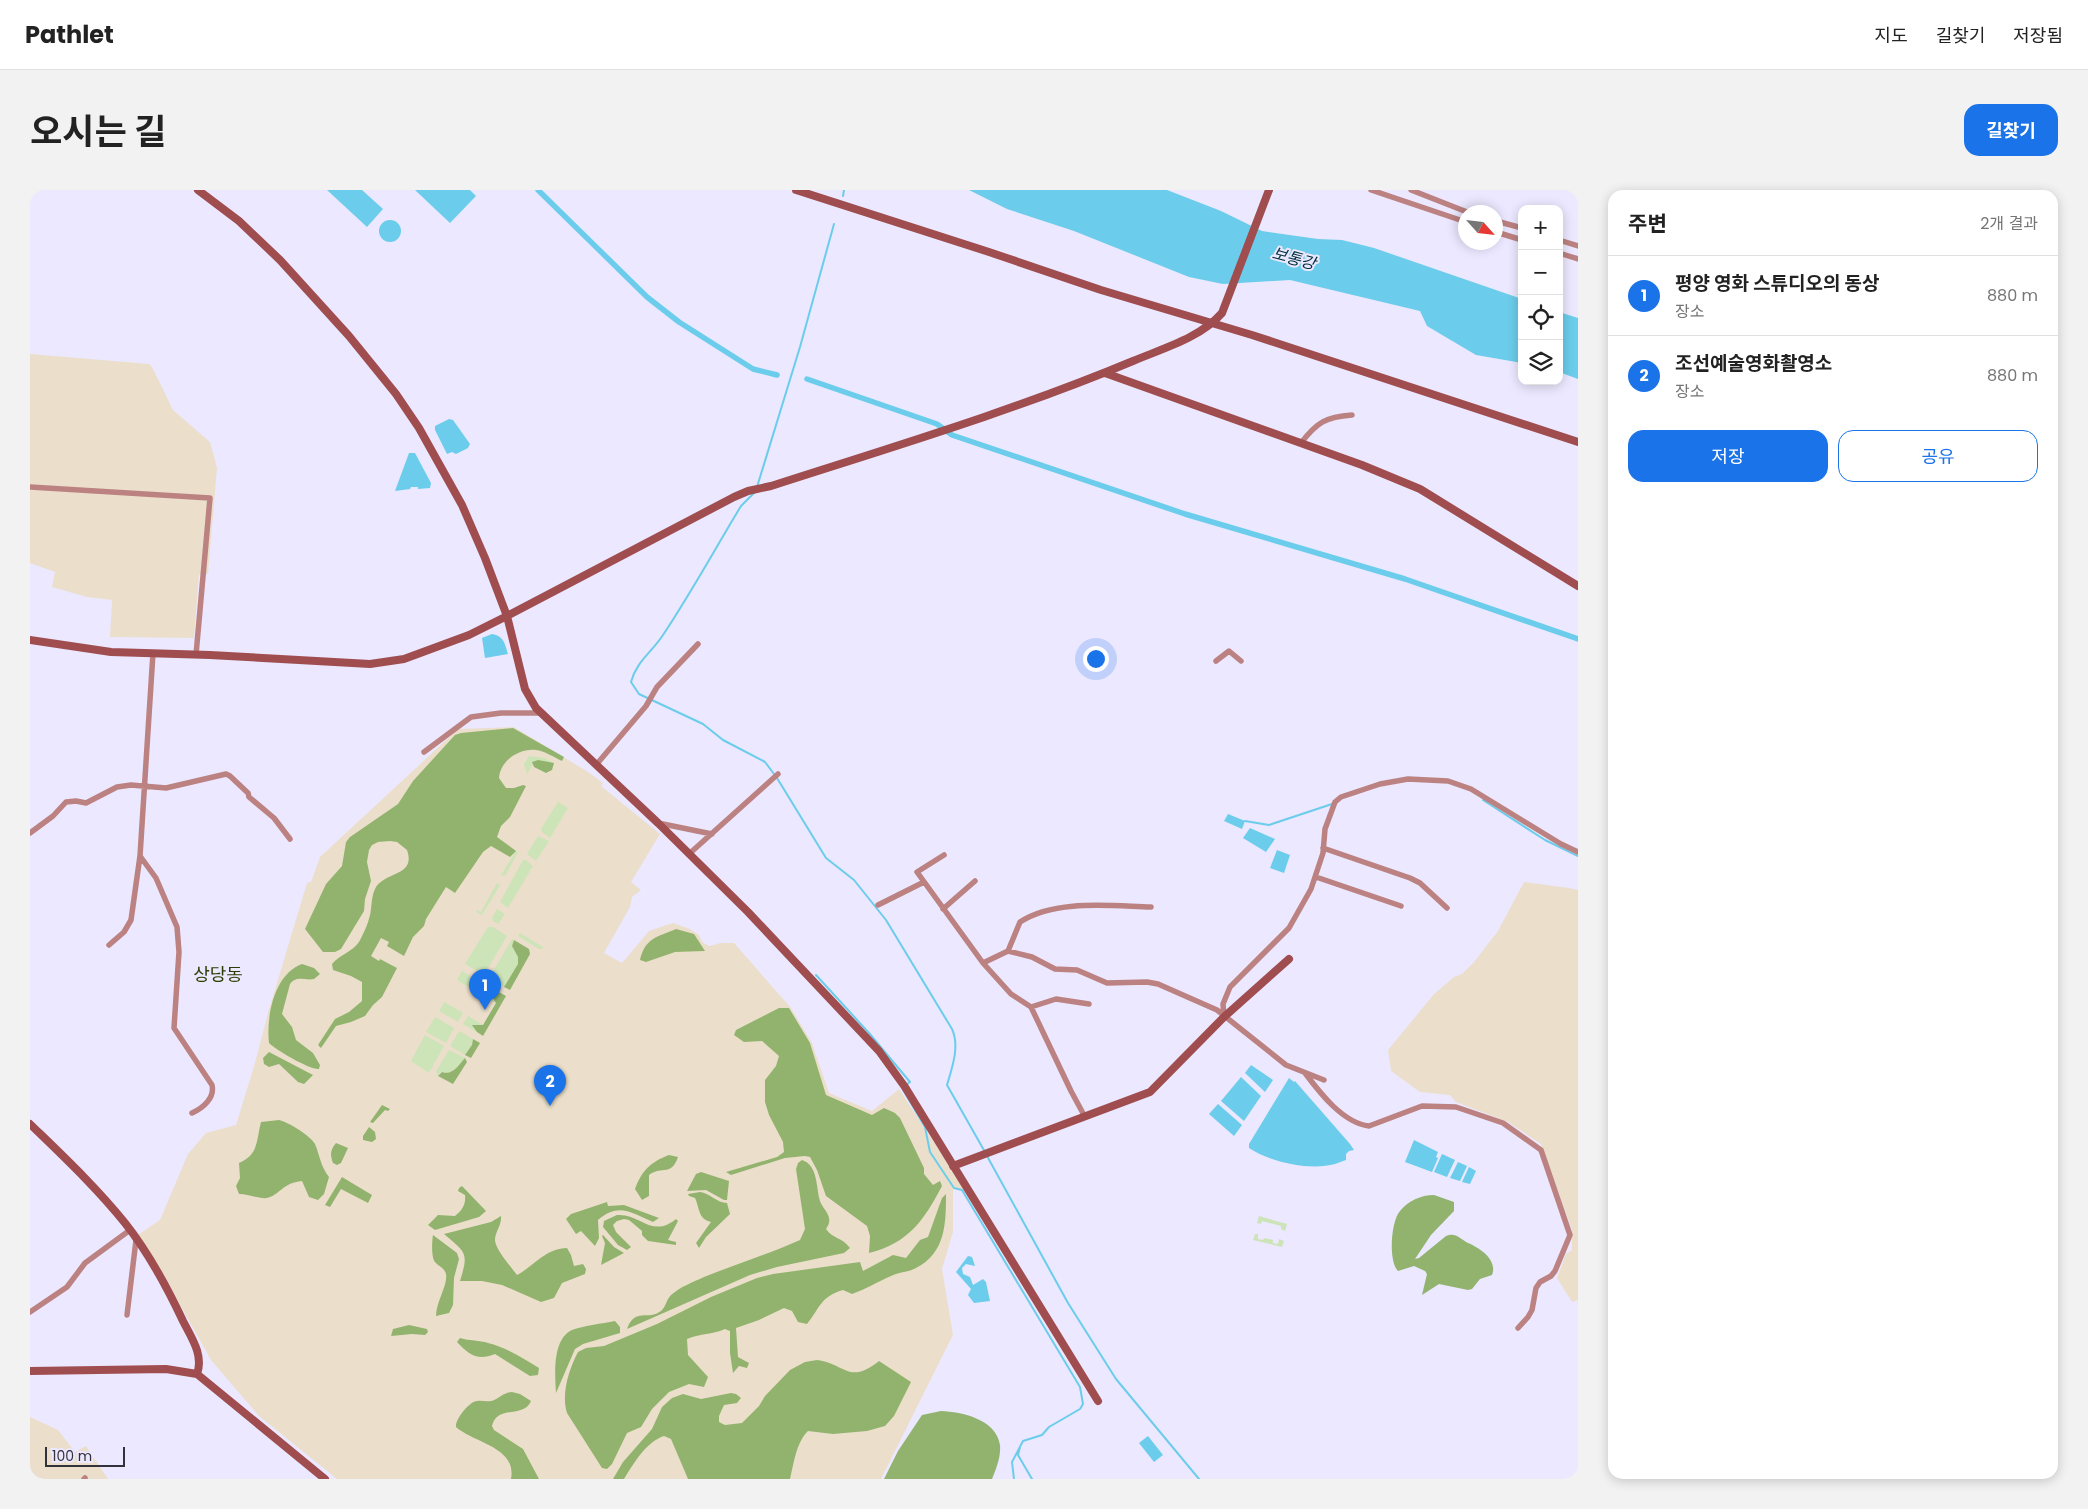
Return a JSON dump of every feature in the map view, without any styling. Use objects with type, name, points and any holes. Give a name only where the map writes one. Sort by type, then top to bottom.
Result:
[{"type":"main road","points":[[198,190],[240,221],[266,245],[349,336],[396,394],[419,428],[458,498],[485,558],[507,616],[525,689],[541,713],[690,854],[748,912],[879,1051],[905,1087],[1098,1402]]},
{"type":"main road","points":[[796,190],[1101,290],[1252,335],[1578,442]]},
{"type":"main road","points":[[30,640],[111,652],[370,664],[404,659],[469,635],[702,513],[748,491],[764,488],[951,428],[1105,373],[1196,334],[1212,324],[1222,312],[1269,190]]},
{"type":"main road","points":[[1105,373],[1362,465],[1420,489],[1578,586]]},
{"type":"main road","points":[[953,1166],[1150,1092],[1224,1017],[1289,959]]},
{"type":"main road","points":[[30,1124],[96,1190],[130,1230],[153,1265],[197,1349],[199,1367],[197,1374]]},
{"type":"main road","points":[[30,1370],[166,1370],[197,1374],[325,1479]]},
{"type":"street","points":[[1371,190],[1458,219]]},
{"type":"street","points":[[1411,190],[1458,208]]},
{"type":"street","points":[[1503,223],[1518,227]]},
{"type":"street","points":[[1503,234],[1518,239]]},
{"type":"street","points":[[1563,241],[1578,246]]},
{"type":"street","points":[[1563,254],[1578,259]]},
{"type":"street","points":[[1301,443],[1314,427],[1324,419],[1352,415]]},
{"type":"street","points":[[30,487],[210,498],[196,655]]},
{"type":"street","points":[[596,765],[650,700],[657,687],[698,644]]},
{"type":"street","points":[[1216,661],[1229,651],[1242,661]]},
{"type":"street","points":[[108,945],[124,932],[131,920],[140,856],[153,653]]},
{"type":"street","points":[[424,752],[470,717],[494,714],[541,713]]},
{"type":"street","points":[[30,833],[53,816],[66,802],[76,801],[86,804],[117,787],[131,785],[166,788],[226,774],[248,793],[249,798],[274,818],[290,839]]},
{"type":"street","points":[[690,854],[778,774]]},
{"type":"street","points":[[1224,1017],[1224,1004],[1230,987],[1289,928],[1316,878],[1325,830],[1337,799],[1380,784],[1420,778],[1448,781],[1465,786],[1578,852]]},
{"type":"street","points":[[658,823],[712,834]]},
{"type":"street","points":[[1323,848],[1410,878],[1420,884],[1447,908]]},
{"type":"street","points":[[944,855],[917,872],[984,964],[1011,994],[1031,1007],[1085,1117]]},
{"type":"street","points":[[140,856],[156,878],[177,927],[179,952],[174,1028],[212,1085],[213,1092],[209,1100],[199,1110],[192,1113]]},
{"type":"street","points":[[1316,878],[1401,906]]},
{"type":"street","points":[[943,909],[975,881]]},
{"type":"street","points":[[878,905],[924,882]]},
{"type":"street","points":[[984,964],[1008,951],[1020,922],[1052,909],[1081,906],[1151,907]]},
{"type":"street","points":[[1008,951],[1032,957],[1055,969],[1077,970],[1107,983],[1147,982],[1158,984],[1217,1010],[1286,1065],[1324,1080]]},
{"type":"street","points":[[1031,1007],[1056,999],[1089,1004]]},
{"type":"street","points":[[1305,1073],[1335,1106],[1360,1125],[1369,1126],[1422,1106],[1456,1107],[1504,1123],[1541,1150],[1570,1235],[1555,1271],[1551,1276],[1540,1282],[1536,1288],[1532,1310],[1518,1328]]},
{"type":"street","points":[[30,1312],[66,1287],[85,1263],[130,1230]]},
{"type":"street","points":[[127,1315],[136,1240]]},
{"type":"shaded area","points":[[30,354],[149,364],[173,410],[210,442],[217,468],[208,574],[199,574],[194,638],[110,637],[112,600],[87,597],[52,587],[55,572],[30,563]]},
{"type":"shaded area","points":[[514,727],[588,772],[603,783],[601,786],[660,834],[631,882],[641,890],[632,897],[630,907],[604,953],[622,963],[649,931],[673,923],[690,929],[699,935],[702,942],[709,946],[721,943],[734,943],[791,1008],[812,1043],[829,1093],[872,1111],[899,1089],[966,1191],[953,1189],[953,1232],[942,1269],[953,1335],[881,1479],[337,1479],[259,1416],[211,1360],[161,1271],[138,1235],[160,1220],[188,1154],[206,1133],[236,1125],[307,883],[311,882],[320,857],[458,729]]},
{"type":"shaded area","points":[[1524,882],[1578,890],[1578,1300],[1572,1302],[1557,1278],[1566,1254],[1572,1250],[1572,1230],[1541,1144],[1508,1122],[1456,1102],[1450,1095],[1420,1092],[1391,1071],[1388,1050],[1434,994],[1454,977],[1462,974],[1474,962],[1498,931]]},
{"type":"shaded area","points":[[30,1417],[58,1430],[75,1452],[86,1446],[108,1479],[30,1479]]},
{"type":"green space","points":[[513,728],[564,757],[562,761],[536,750],[523,751],[511,757],[503,766],[499,778],[506,788],[526,786],[510,817],[501,826],[497,837],[516,851],[510,857],[491,846],[483,852],[455,893],[446,887],[426,919],[424,926],[413,937],[404,956],[387,946],[389,942],[381,938],[371,956],[397,968],[382,997],[365,1016],[336,1026],[321,1048],[318,1045],[335,1019],[349,1012],[362,1001],[362,982],[333,970],[332,964],[359,942],[368,922],[376,887],[387,878],[404,869],[408,864],[409,858],[407,850],[397,842],[378,842],[372,845],[367,862],[371,881],[365,899],[364,911],[341,949],[335,952],[323,952],[305,929],[326,884],[342,866],[346,842],[350,837],[398,804],[413,781],[455,735]]},
{"type":"green space","points":[[529,756],[544,758],[554,763],[532,763],[527,774],[524,764]]},
{"type":"green space","points":[[538,760],[554,763],[552,770],[546,773],[534,767],[532,762]]},
{"type":"green space","points":[[558,802],[568,808],[550,838],[541,829]]},
{"type":"green space","points":[[538,836],[549,841],[536,861],[527,854]]},
{"type":"green space","points":[[516,851],[518,852],[505,876],[501,875]]},
{"type":"green space","points":[[523,860],[526,860],[533,866],[508,908],[500,902]]},
{"type":"green space","points":[[497,883],[500,885],[482,915],[476,912],[477,910],[481,912]]},
{"type":"green space","points":[[497,909],[505,914],[498,924],[492,918]]},
{"type":"green space","points":[[488,927],[493,927],[507,936],[484,975],[465,964]]},
{"type":"green space","points":[[676,929],[694,934],[705,951],[675,952],[646,962],[640,960],[645,947],[653,939]]},
{"type":"green space","points":[[520,933],[543,947],[542,949],[518,936]]},
{"type":"green space","points":[[512,939],[514,940],[512,946],[518,957],[518,964],[504,987],[489,978]]},
{"type":"green space","points":[[514,940],[529,949],[530,954],[510,990],[504,987],[518,964],[518,957],[512,946]]},
{"type":"green space","points":[[302,964],[314,968],[320,974],[314,979],[298,979],[290,984],[282,1014],[292,1027],[296,1040],[313,1053],[320,1065],[319,1069],[293,1059],[269,1043],[269,1021],[278,987],[292,969]]},
{"type":"green space","points":[[462,971],[481,982],[475,991],[457,980]]},
{"type":"green space","points":[[485,984],[497,991],[492,992],[496,1003],[480,994]]},
{"type":"green space","points":[[497,991],[506,996],[483,1036],[472,1025],[483,1025],[496,1003],[491,995],[492,992]]},
{"type":"green space","points":[[444,1002],[463,1013],[458,1022],[439,1011]]},
{"type":"green space","points":[[779,1008],[789,1008],[810,1043],[826,1095],[872,1115],[884,1108],[895,1113],[900,1118],[924,1168],[924,1174],[933,1185],[940,1181],[942,1186],[922,1220],[905,1236],[883,1249],[869,1253],[870,1236],[867,1226],[826,1196],[817,1170],[810,1157],[785,1158],[731,1175],[726,1172],[777,1157],[784,1152],[783,1142],[769,1115],[765,1102],[765,1080],[776,1066],[779,1056],[762,1041],[744,1042],[734,1035],[736,1030]]},
{"type":"green space","points":[[468,1016],[483,1025],[479,1025],[477,1032],[463,1024]]},
{"type":"green space","points":[[435,1017],[454,1028],[446,1043],[426,1032]]},
{"type":"green space","points":[[459,1031],[473,1039],[472,1045],[465,1055],[450,1046]]},
{"type":"green space","points":[[425,1035],[444,1046],[429,1073],[411,1061]]},
{"type":"green space","points":[[473,1039],[480,1043],[471,1058],[465,1055],[472,1045]]},
{"type":"green space","points":[[449,1050],[465,1058],[454,1070],[444,1073],[440,1072],[438,1076],[436,1071]]},
{"type":"green space","points":[[269,1052],[313,1075],[304,1084],[298,1082],[279,1064],[269,1067],[264,1064],[263,1058]]},
{"type":"green space","points":[[465,1058],[467,1062],[453,1084],[438,1076],[442,1072],[446,1073],[458,1067]]},
{"type":"green space","points":[[382,1105],[390,1109],[388,1111],[385,1110],[373,1123],[370,1122]]},
{"type":"green space","points":[[279,1120],[299,1130],[315,1144],[329,1177],[324,1194],[318,1200],[309,1197],[302,1181],[290,1184],[267,1198],[239,1194],[236,1186],[240,1178],[239,1163],[250,1155],[256,1146],[261,1122]]},
{"type":"green space","points":[[369,1127],[375,1132],[376,1139],[372,1142],[363,1140],[363,1136]]},
{"type":"green space","points":[[336,1143],[348,1148],[341,1163],[337,1165],[333,1163],[331,1155]]},
{"type":"green space","points":[[669,1155],[678,1157],[675,1163],[669,1169],[649,1175],[649,1196],[642,1200],[635,1189],[644,1172],[652,1164]]},
{"type":"green space","points":[[802,1160],[814,1171],[820,1201],[829,1218],[826,1229],[850,1248],[844,1253],[777,1267],[750,1275],[627,1329],[634,1318],[656,1314],[661,1311],[671,1295],[687,1285],[800,1240],[805,1229],[796,1169],[798,1163]]},
{"type":"green space","points":[[701,1172],[729,1181],[727,1200],[706,1190],[687,1191],[696,1174]]},
{"type":"green space","points":[[342,1177],[372,1195],[368,1203],[341,1189],[330,1207],[325,1205]]},
{"type":"green space","points":[[462,1186],[486,1211],[479,1217],[435,1230],[428,1225],[438,1215],[455,1216],[460,1212],[465,1199],[465,1195],[458,1191]]},
{"type":"green space","points":[[700,1192],[727,1203],[730,1214],[706,1237],[699,1248],[696,1243],[711,1222],[704,1219],[695,1198],[688,1194]]},
{"type":"green space","points":[[946,1194],[946,1215],[942,1236],[939,1245],[926,1262],[852,1294],[843,1290],[835,1293],[821,1304],[807,1324],[798,1322],[792,1311],[784,1308],[736,1328],[738,1357],[749,1363],[747,1368],[739,1366],[733,1373],[730,1353],[730,1331],[725,1329],[687,1339],[688,1355],[708,1377],[704,1387],[689,1384],[669,1392],[652,1409],[641,1427],[627,1433],[612,1464],[607,1469],[602,1468],[567,1413],[565,1406],[565,1390],[578,1352],[586,1348],[604,1346],[757,1278],[860,1262],[863,1271],[893,1255],[906,1258],[920,1240],[928,1237],[942,1198]]},
{"type":"green space","points":[[1434,1195],[1454,1202],[1454,1211],[1431,1235],[1415,1259],[1419,1258],[1446,1236],[1458,1236],[1487,1255],[1492,1264],[1492,1275],[1480,1279],[1472,1289],[1468,1290],[1439,1284],[1422,1295],[1427,1274],[1425,1271],[1414,1266],[1398,1271],[1395,1266],[1392,1241],[1394,1223],[1397,1216],[1403,1207],[1415,1199]]},
{"type":"green space","points":[[607,1202],[608,1206],[624,1205],[659,1218],[653,1222],[625,1211],[612,1211],[598,1220],[599,1238],[595,1246],[581,1231],[576,1234],[566,1219],[571,1214]]},
{"type":"green space","points":[[617,1215],[625,1215],[646,1224],[660,1227],[676,1219],[678,1221],[668,1240],[676,1242],[676,1245],[648,1241],[642,1235],[642,1231],[629,1220],[624,1219],[617,1221],[613,1225],[616,1232],[631,1247],[627,1250],[618,1245],[603,1227],[604,1221]]},
{"type":"green space","points":[[501,1216],[495,1237],[496,1244],[517,1275],[546,1254],[567,1248],[574,1266],[583,1264],[586,1269],[585,1274],[562,1283],[554,1298],[541,1302],[502,1285],[482,1281],[460,1281],[465,1258],[464,1254],[444,1234],[491,1222]]},
{"type":"green space","points":[[1259,1216],[1287,1224],[1285,1231],[1281,1229],[1281,1226],[1262,1221],[1261,1224],[1257,1223]]},
{"type":"green space","points":[[1255,1234],[1258,1234],[1258,1239],[1273,1240],[1273,1243],[1278,1244],[1279,1239],[1284,1241],[1282,1247],[1253,1240]]},
{"type":"green space","points":[[433,1235],[457,1253],[459,1259],[454,1278],[453,1305],[449,1313],[436,1316],[446,1274],[433,1257]]},
{"type":"green space","points":[[603,1235],[614,1247],[624,1253],[601,1265],[605,1243]]},
{"type":"green space","points":[[615,1321],[620,1327],[620,1333],[583,1344],[575,1349],[556,1393],[556,1358],[561,1341],[572,1330],[577,1328]]},
{"type":"green space","points":[[409,1325],[427,1329],[428,1332],[425,1335],[391,1336],[393,1329]]},
{"type":"green space","points":[[460,1338],[485,1342],[508,1350],[539,1368],[538,1375],[530,1376],[495,1354],[484,1357],[474,1356],[457,1342]]},
{"type":"green space","points":[[817,1360],[854,1372],[861,1372],[879,1361],[911,1382],[894,1416],[885,1426],[867,1431],[833,1434],[808,1431],[798,1447],[790,1479],[688,1479],[671,1439],[664,1436],[646,1448],[624,1479],[613,1479],[623,1462],[652,1429],[662,1407],[672,1398],[683,1394],[701,1399],[731,1393],[736,1394],[741,1398],[737,1403],[724,1405],[719,1416],[719,1422],[725,1425],[742,1423],[790,1370],[805,1362]]},
{"type":"green space","points":[[512,1392],[520,1394],[531,1401],[523,1409],[499,1415],[492,1426],[494,1430],[523,1449],[539,1479],[511,1479],[511,1468],[501,1453],[456,1427],[460,1415],[474,1402],[492,1401]]},
{"type":"green space","points":[[941,1411],[968,1415],[985,1423],[992,1429],[1000,1445],[1000,1454],[992,1479],[884,1479],[898,1451],[922,1415]]},
{"type":"water","points":[[327,190],[362,190],[383,209],[367,227]]},
{"type":"water","points":[[415,190],[470,190],[476,196],[450,223]]},
{"type":"water","name":"보통강","points":[[969,190],[1167,190],[1221,211],[1262,231],[1318,239],[1342,240],[1374,248],[1518,298],[1518,362],[1476,355],[1427,326],[1420,311],[1290,280],[1223,284],[1189,277],[1074,231],[1007,209]]},
{"type":"water","points":[[390,220],[398,223],[401,231],[398,239],[390,242],[382,239],[379,231],[382,223]]},
{"type":"water","points":[[1563,313],[1578,318],[1578,379],[1563,373]]},
{"type":"water","points":[[449,419],[453,420],[470,444],[468,448],[456,454],[452,452],[447,454],[435,430],[435,426]]},
{"type":"water","points":[[409,453],[415,453],[431,483],[430,488],[418,489],[418,487],[411,487],[410,489],[395,491]]},
{"type":"water","points":[[492,634],[502,639],[508,654],[485,658],[482,638]]},
{"type":"water","points":[[1228,814],[1245,821],[1242,829],[1224,821]]},
{"type":"water","points":[[1250,828],[1275,839],[1266,852],[1243,838]]},
{"type":"water","points":[[1277,850],[1290,855],[1284,873],[1270,868]]},
{"type":"water","points":[[1251,1065],[1273,1080],[1265,1092],[1245,1073]]},
{"type":"water","points":[[1241,1077],[1261,1096],[1244,1121],[1221,1101]]},
{"type":"water","points":[[1289,1078],[1295,1081],[1350,1144],[1354,1150],[1346,1154],[1346,1160],[1325,1166],[1302,1166],[1279,1161],[1249,1148],[1249,1144]]},
{"type":"water","points":[[1218,1104],[1242,1125],[1234,1136],[1209,1114]]},
{"type":"water","points":[[1414,1140],[1438,1152],[1436,1157],[1438,1158],[1432,1172],[1405,1162]]},
{"type":"water","points":[[1442,1154],[1455,1160],[1447,1177],[1434,1172]]},
{"type":"water","points":[[1458,1162],[1467,1166],[1460,1181],[1450,1178]]},
{"type":"water","points":[[1469,1167],[1476,1171],[1470,1184],[1462,1182]]},
{"type":"water","points":[[968,1256],[972,1257],[975,1266],[966,1264],[962,1268],[963,1274],[970,1277],[973,1285],[983,1279],[986,1282],[990,1301],[974,1303],[968,1295],[971,1289],[956,1272]]},
{"type":"water","points":[[1148,1436],[1163,1455],[1154,1462],[1139,1443]]},
{"type":"waterway","points":[[538,190],[647,297],[679,322],[753,369],[777,375]]},
{"type":"waterway","points":[[843,196],[844,190]]},
{"type":"waterway","points":[[757,487],[800,347],[834,224]]},
{"type":"waterway","points":[[807,379],[937,424],[952,435],[1185,514],[1405,579],[1578,639]]},
{"type":"waterway","points":[[755,492],[741,506],[683,603],[659,641],[633,675],[631,682],[639,694],[703,724],[723,740],[765,762],[774,774]]},
{"type":"waterway","points":[[777,778],[826,858],[854,880],[886,920],[952,1029],[955,1050],[947,1085],[985,1152]]},
{"type":"waterway","points":[[1483,800],[1545,840],[1578,856]]},
{"type":"waterway","points":[[1245,821],[1269,825],[1332,804]]},
{"type":"waterway","points":[[816,975],[869,1033],[910,1082],[906,1085]]},
{"type":"waterway","points":[[902,1088],[925,1127],[930,1152],[954,1188],[962,1190],[1080,1387],[1083,1404],[1080,1409],[1049,1427],[1042,1435],[1023,1441],[1012,1462],[1014,1479]]},
{"type":"waterway","points":[[987,1156],[1068,1303],[1116,1379],[1199,1479]]},
{"type":"waterway","points":[[1020,1447],[1018,1455],[1032,1479]]},
{"type":"place","name":"평양 영화 스튜디오의 동상","points":[[485,1010]]},
{"type":"place","name":"조선예술영화촬영소","points":[[550,1106]]},
{"type":"district","name":"상당동","points":[[218,975]]}]
